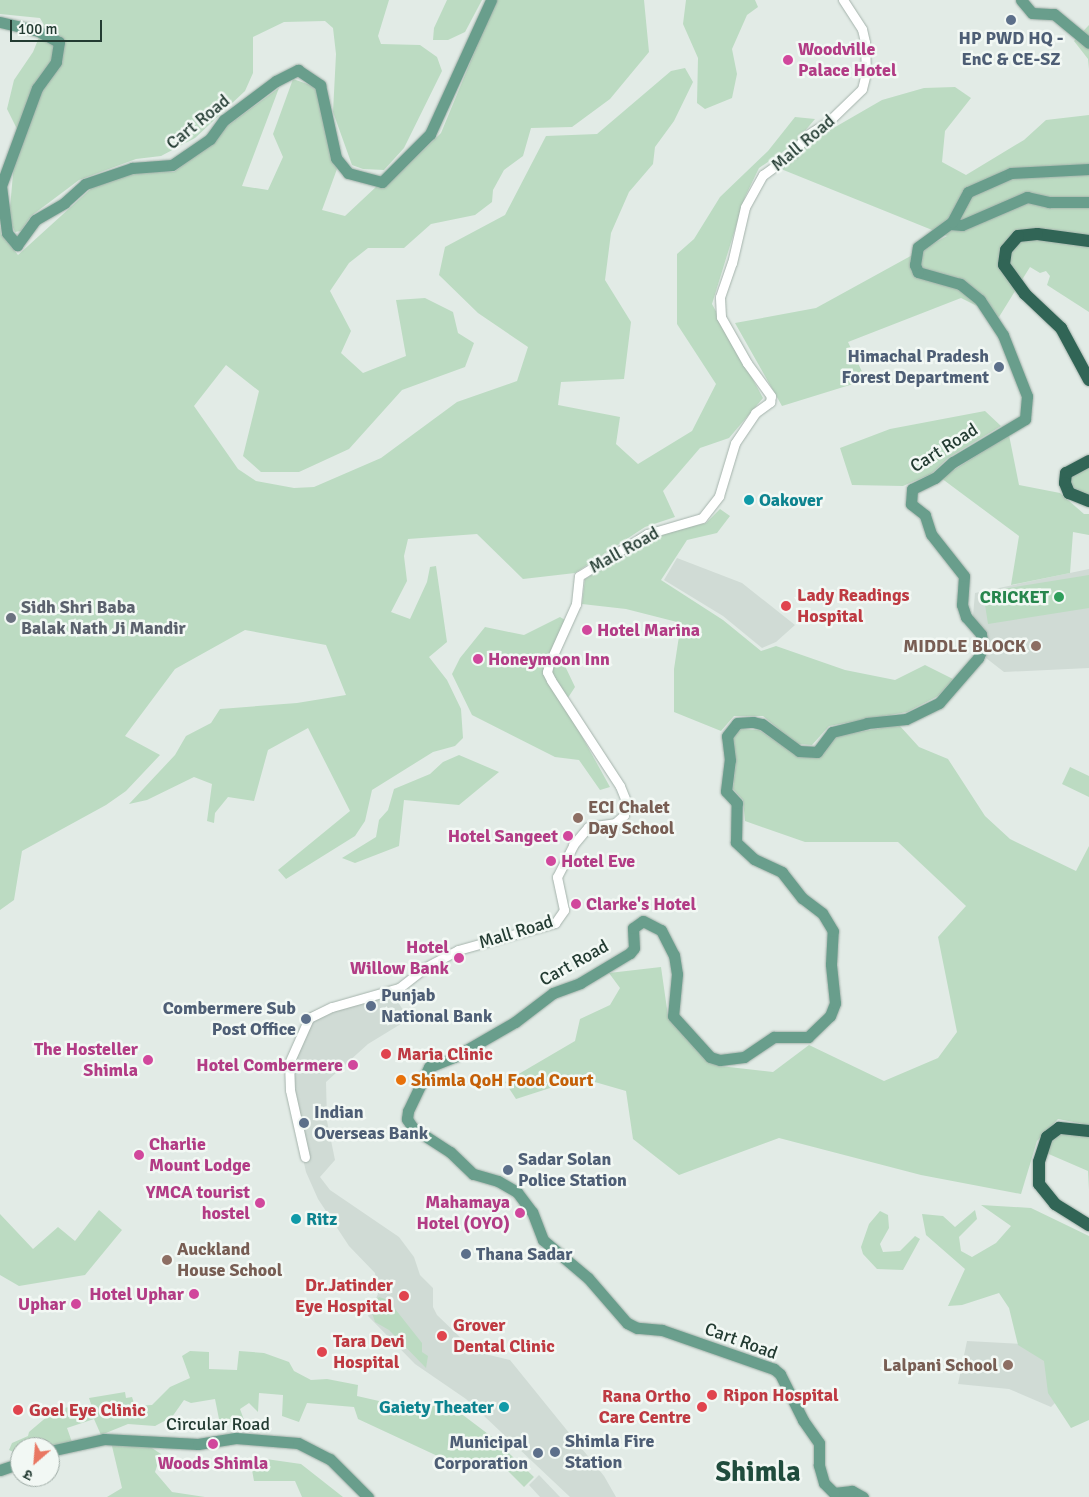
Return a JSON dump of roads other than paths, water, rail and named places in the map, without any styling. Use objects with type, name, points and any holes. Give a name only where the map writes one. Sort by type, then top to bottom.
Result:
[{"type":"highway","points":[[1089,241],[1037,234],[1018,236],[1006,250],[1004,265],[1025,294],[1061,328],[1089,380]]},
{"type":"highway","points":[[1089,461],[1066,473],[1065,483],[1069,492],[1089,501]]},
{"type":"highway","points":[[1089,1131],[1059,1128],[1047,1137],[1039,1162],[1039,1184],[1054,1204],[1089,1225]]},
{"type":"main road","name":"Cart Road","points":[[0,22],[36,30],[59,42],[56,62],[38,88],[1,186],[7,233],[17,245],[35,220],[64,202],[85,184],[132,168],[172,165],[210,139],[224,120],[276,81],[298,70],[320,85],[336,158],[348,173],[382,182],[430,134],[491,0]]},
{"type":"main road","points":[[1021,0],[1032,13],[1054,14],[1089,43]]},
{"type":"main road","name":"Cart Road","points":[[862,1497],[852,1491],[834,1493],[824,1483],[819,1465],[819,1443],[803,1420],[785,1380],[774,1369],[662,1330],[638,1328],[627,1323],[588,1278],[543,1240],[532,1212],[517,1192],[498,1181],[474,1174],[450,1152],[413,1128],[407,1119],[409,1102],[429,1067],[456,1056],[515,1022],[553,992],[580,983],[630,953],[634,948],[633,928],[643,921],[661,930],[674,955],[677,974],[673,1016],[710,1058],[720,1060],[744,1058],[774,1037],[808,1037],[830,1016],[835,1003],[831,964],[833,931],[822,913],[802,898],[782,872],[754,859],[736,842],[737,803],[726,791],[730,760],[727,736],[737,723],[753,722],[762,724],[799,751],[816,752],[832,732],[867,723],[906,719],[939,703],[978,658],[983,647],[981,634],[966,617],[962,604],[964,576],[931,534],[925,515],[911,504],[912,489],[935,478],[952,462],[1024,419],[1028,396],[1003,335],[980,300],[960,284],[918,272],[915,265],[918,247],[950,224],[968,192],[1012,173],[1089,169]]},
{"type":"main road","name":"Cart Road","points":[[950,224],[962,225],[1027,197],[1049,202],[1089,202]]},
{"type":"main road","name":"Circular Road","points":[[60,1449],[111,1438],[198,1444],[236,1438],[298,1443],[330,1460],[368,1497]]},
{"type":"street","name":"Mall Road","points":[[305,1157],[290,1090],[290,1064],[309,1018],[332,1007],[399,988],[426,967],[458,950],[555,923],[564,910],[557,877],[573,845],[588,827],[615,823],[624,815],[626,801],[620,786],[551,680],[549,664],[576,604],[579,576],[647,534],[702,518],[719,496],[735,443],[755,413],[770,402],[771,396],[747,363],[721,317],[720,297],[736,250],[746,207],[763,175],[797,150],[804,137],[828,122],[862,90],[866,73],[865,42],[862,29],[844,0]]},
{"type":"place","name":"HP PWD HQ - EnC & CE-SZ","points":[[1011,20]]},
{"type":"place","name":"Woodville Palace Hotel","points":[[788,60]]},
{"type":"place","name":"Himachal Pradesh Forest Department","points":[[999,367]]},
{"type":"place","name":"Oakover","points":[[749,500]]},
{"type":"place","name":"CRICKET","points":[[1059,597]]},
{"type":"place","name":"Lady Readings Hospital","points":[[786,606]]},
{"type":"place","name":"Sidh Shri Baba Balak Nath Ji Mandir","points":[[11,618]]},
{"type":"place","name":"Hotel Marina","points":[[587,630]]},
{"type":"place","name":"MIDDLE BLOCK","points":[[1036,646]]},
{"type":"place","name":"Honeymoon Inn","points":[[478,659]]},
{"type":"place","name":"ECI Chalet Day School","points":[[578,818]]},
{"type":"place","name":"Hotel Sangeet","points":[[568,836]]},
{"type":"place","name":"Hotel Eve","points":[[551,861]]},
{"type":"place","name":"Clarke's Hotel","points":[[576,904]]},
{"type":"place","name":"Hotel Willow Bank","points":[[459,958]]},
{"type":"place","name":"Punjab National Bank","points":[[371,1006]]},
{"type":"place","name":"Combermere Sub Post Office","points":[[306,1019]]},
{"type":"place","name":"Maria Clinic","points":[[386,1054]]},
{"type":"place","name":"The Hosteller Shimla","points":[[148,1060]]},
{"type":"place","name":"Hotel Combermere","points":[[353,1065]]},
{"type":"place","name":"Shimla QoH Food Court","points":[[401,1080]]},
{"type":"place","name":"Indian Overseas Bank","points":[[304,1123]]},
{"type":"place","name":"Charlie Mount Lodge","points":[[139,1155]]},
{"type":"place","name":"Sadar Solan Police Station","points":[[508,1170]]},
{"type":"place","name":"YMCA tourist hostel","points":[[260,1203]]},
{"type":"place","name":"Mahamaya Hotel (OYO)","points":[[520,1213]]},
{"type":"place","name":"Ritz","points":[[296,1219]]},
{"type":"place","name":"Thana Sadar","points":[[466,1254]]},
{"type":"place","name":"Auckland House School","points":[[167,1260]]},
{"type":"place","name":"Hotel Uphar","points":[[194,1294]]},
{"type":"place","name":"Dr.Jatinder Eye Hospital","points":[[404,1296]]},
{"type":"place","name":"Uphar","points":[[76,1304]]},
{"type":"place","name":"Grover Dental Clinic","points":[[442,1336]]},
{"type":"place","name":"Tara Devi Hospital","points":[[322,1352]]},
{"type":"place","name":"Lalpani School","points":[[1008,1365]]},
{"type":"place","name":"Ripon Hospital","points":[[712,1395]]},
{"type":"place","name":"Gaiety Theater","points":[[504,1407]]},
{"type":"place","name":"Rana Ortho Care Centre","points":[[702,1407]]},
{"type":"place","name":"Goel Eye Clinic","points":[[18,1410]]},
{"type":"place","name":"Woods Shimla","points":[[213,1444]]},
{"type":"place","name":"Shimla Fire Station","points":[[555,1452]]},
{"type":"place","name":"Municipal Corporation","points":[[538,1453]]},
{"type":"district","name":"Shimla","points":[[758,1472]]}]
